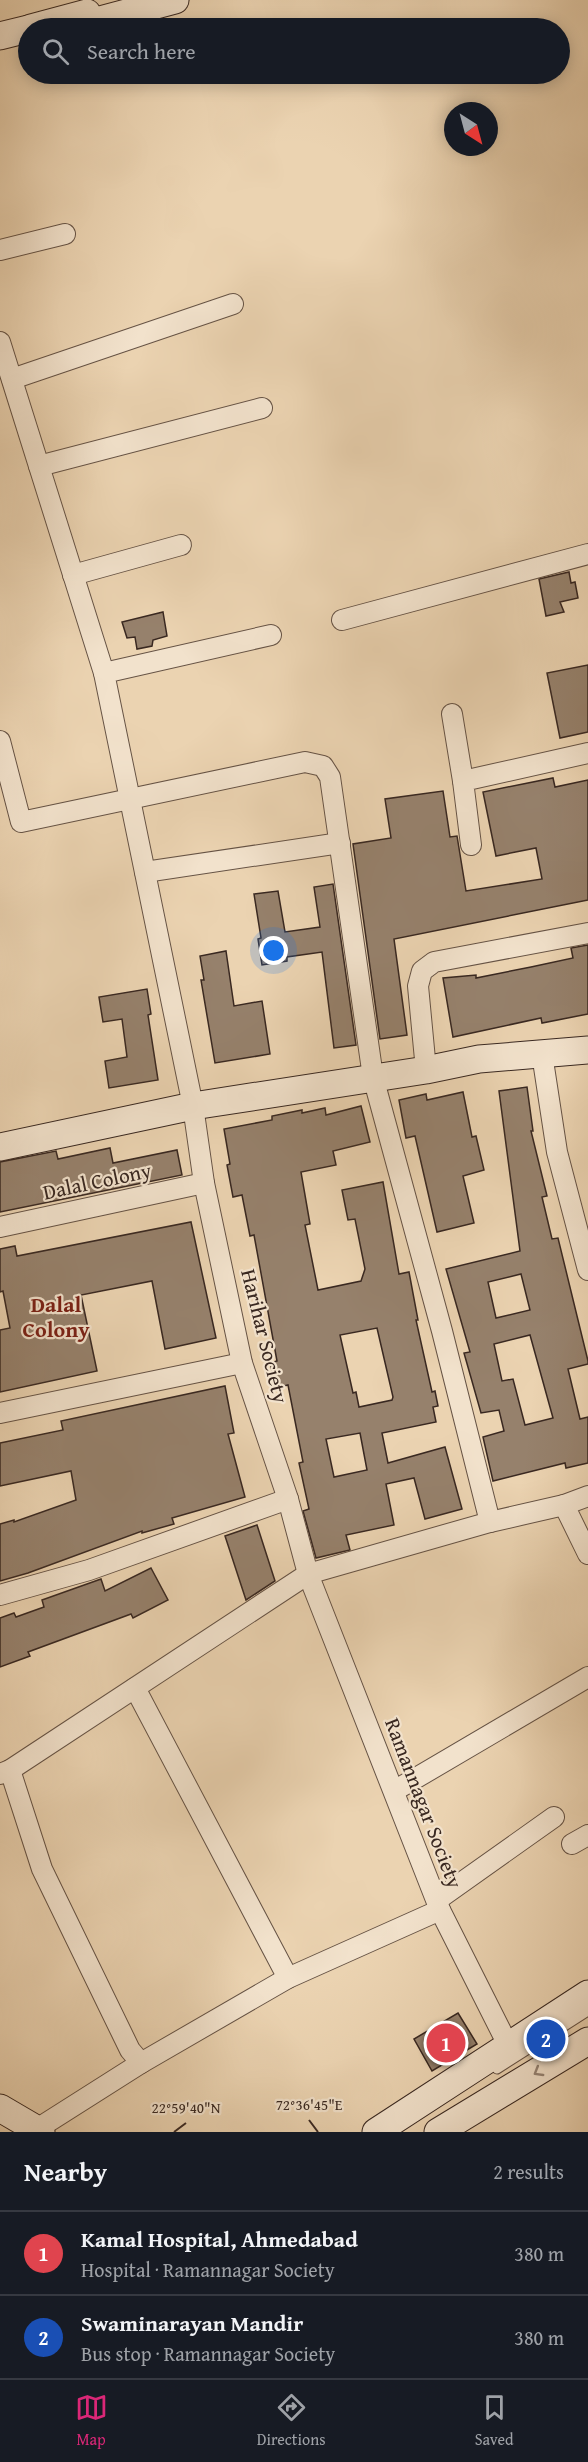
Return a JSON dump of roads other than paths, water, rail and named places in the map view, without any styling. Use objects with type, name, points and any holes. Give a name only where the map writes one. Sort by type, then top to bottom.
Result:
[{"type":"main road","points":[[70,18],[135,0]]},
{"type":"main road","points":[[108,18],[175,0]]},
{"type":"main road","points":[[0,36],[18,32]]},
{"type":"main road","points":[[0,47],[18,42]]},
{"type":"main road","points":[[0,1147],[193,1106],[426,1070],[479,1059],[588,1050]]},
{"type":"main road","points":[[376,2132],[588,1994]]},
{"type":"main road","points":[[438,2132],[588,2041]]},
{"type":"main road","points":[[0,2108],[39,2131]]},
{"type":"street","points":[[0,250],[65,234]]},
{"type":"street","points":[[12,379],[233,304]]},
{"type":"street","name":"Harihar Society","points":[[0,342],[104,673],[193,1106],[204,1183],[242,1363],[288,1499],[308,1574]]},
{"type":"street","points":[[39,466],[262,408]]},
{"type":"street","points":[[73,574],[181,545]]},
{"type":"street","points":[[342,620],[588,555]]},
{"type":"street","points":[[104,673],[271,635]]},
{"type":"street","points":[[452,714],[471,845]]},
{"type":"street","points":[[0,741],[21,822],[130,797],[305,762],[322,766],[330,777],[374,1077],[442,1331],[497,1521]]},
{"type":"street","points":[[463,781],[588,753]]},
{"type":"street","points":[[145,872],[340,843]]},
{"type":"street","points":[[426,1070],[418,986],[422,971],[434,962],[588,933]]},
{"type":"street","points":[[542,1054],[557,1152],[588,1270]]},
{"type":"street","name":"Dalal Colony","points":[[0,1227],[204,1183]]},
{"type":"street","points":[[0,1413],[242,1363]]},
{"type":"street","points":[[497,1521],[564,1505],[588,1496]]},
{"type":"street","points":[[141,2063],[130,2050],[42,1869],[5,1772],[308,1574],[588,1496]]},
{"type":"street","points":[[0,1595],[89,1570],[288,1499]]},
{"type":"street","points":[[564,1505],[588,1554]]},
{"type":"street","name":"Ramannagar Society","points":[[308,1574],[438,1905],[508,2045]]},
{"type":"street","points":[[394,1791],[588,1677]]},
{"type":"street","points":[[135,1688],[288,1978]]},
{"type":"street","points":[[39,2131],[141,2063],[288,1978],[438,1905],[554,1817]]},
{"type":"lane","points":[[489,2074],[588,2011]]},
{"type":"place","name":"Swaminarayan Mandir","points":[[546,2039]]},
{"type":"place","name":"Kamal Hospital, Ahmedabad","points":[[446,2043]]},
{"type":"district","name":"Dalal Colony","points":[[56,1316]]}]
